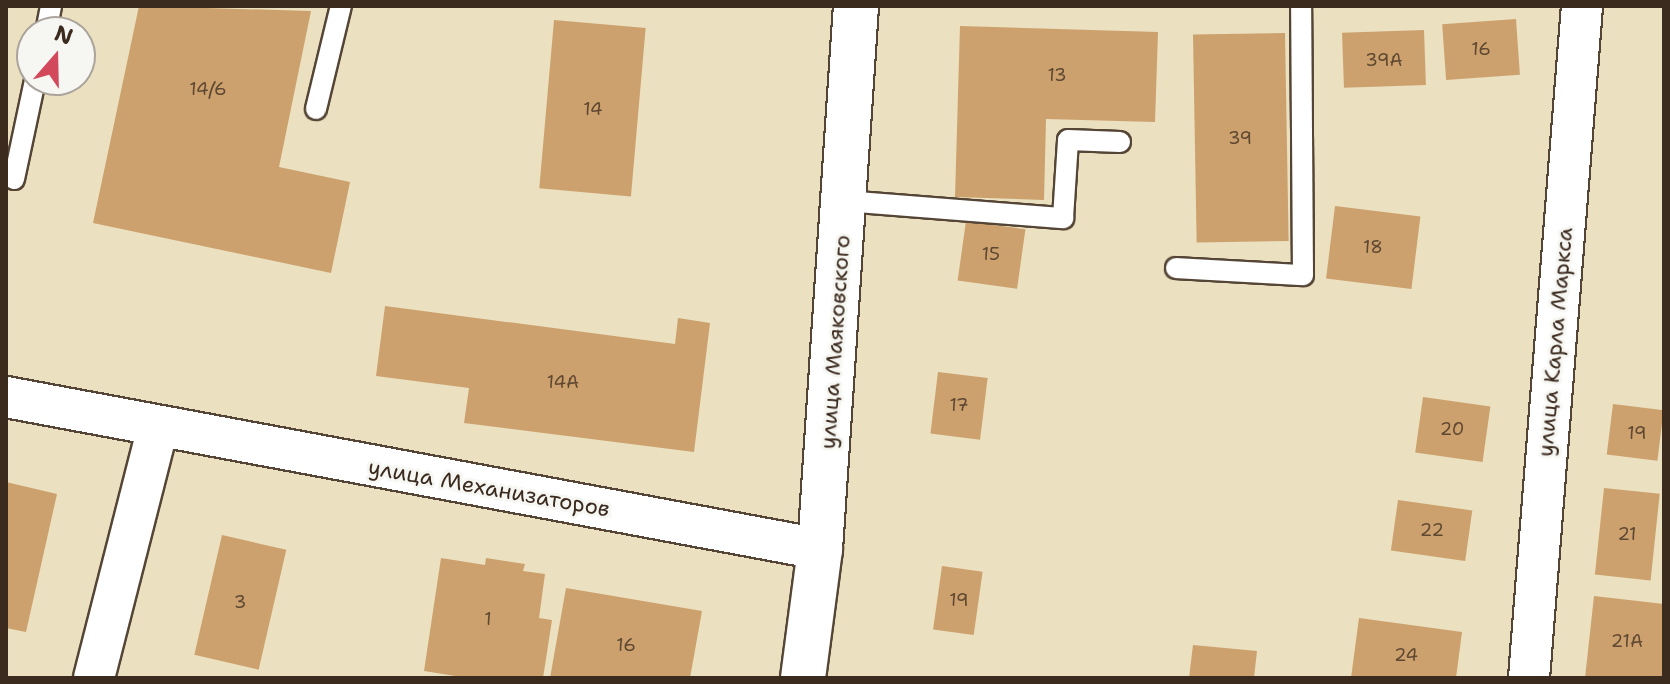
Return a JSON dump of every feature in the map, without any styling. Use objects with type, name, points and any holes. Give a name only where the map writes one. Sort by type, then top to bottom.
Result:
[{"type":"street","name":"улица Маяковского","points":[[803,678],[820,549],[856,6]]},
{"type":"street","name":"улица Карла Маркса","points":[[1529,678],[1582,6]]},
{"type":"street","name":"улица Механизаторов","points":[[6,397],[820,549]]},
{"type":"street","points":[[94,678],[158,427]]},
{"type":"lane","points":[[316,109],[341,6]]},
{"type":"lane","points":[[1176,268],[1303,275],[1301,6]]},
{"type":"lane","points":[[14,179],[32,96]]},
{"type":"lane","points":[[845,201],[1063,218],[1068,140],[1120,142]]},
{"type":"building","points":[[139,6],[311,11],[279,167],[350,182],[331,273],[93,223]]},
{"type":"building","points":[[1516,19],[1520,75],[1446,80],[1442,24]]},
{"type":"building","points":[[554,20],[646,28],[631,196],[539,188]]},
{"type":"building","points":[[960,26],[1158,32],[1155,122],[1046,119],[1044,200],[955,197]]},
{"type":"building","points":[[1424,30],[1426,85],[1344,88],[1342,33]]},
{"type":"building","points":[[1285,33],[1289,241],[1197,243],[1193,35]]},
{"type":"building","points":[[1335,206],[1420,216],[1411,289],[1326,278]]},
{"type":"building","points":[[966,221],[1025,229],[1017,289],[958,280]]},
{"type":"building","points":[[385,306],[675,344],[678,318],[710,323],[694,452],[464,423],[469,388],[376,376]]},
{"type":"building","points":[[938,372],[988,378],[980,440],[930,434]]},
{"type":"building","points":[[1423,397],[1490,406],[1483,462],[1415,452]]},
{"type":"building","points":[[1613,404],[1664,410],[1657,461],[1607,455]]},
{"type":"building","points":[[6,482],[57,494],[26,632],[6,628]]},
{"type":"building","points":[[1604,488],[1660,494],[1651,580],[1595,575]]},
{"type":"building","points":[[1398,500],[1472,510],[1465,561],[1391,551]]},
{"type":"building","points":[[222,535],[286,550],[259,670],[194,655]]},
{"type":"building","points":[[441,558],[485,565],[486,558],[525,564],[523,571],[545,574],[539,618],[552,620],[543,678],[468,678],[424,671]]},
{"type":"building","points":[[942,566],[983,572],[974,635],[933,629]]},
{"type":"building","points":[[566,588],[702,611],[690,678],[550,678]]},
{"type":"building","points":[[1594,596],[1664,604],[1664,678],[1585,678]]},
{"type":"building","points":[[1359,618],[1462,632],[1456,678],[1351,678]]},
{"type":"building","points":[[1193,645],[1257,651],[1254,678],[1189,678]]}]
